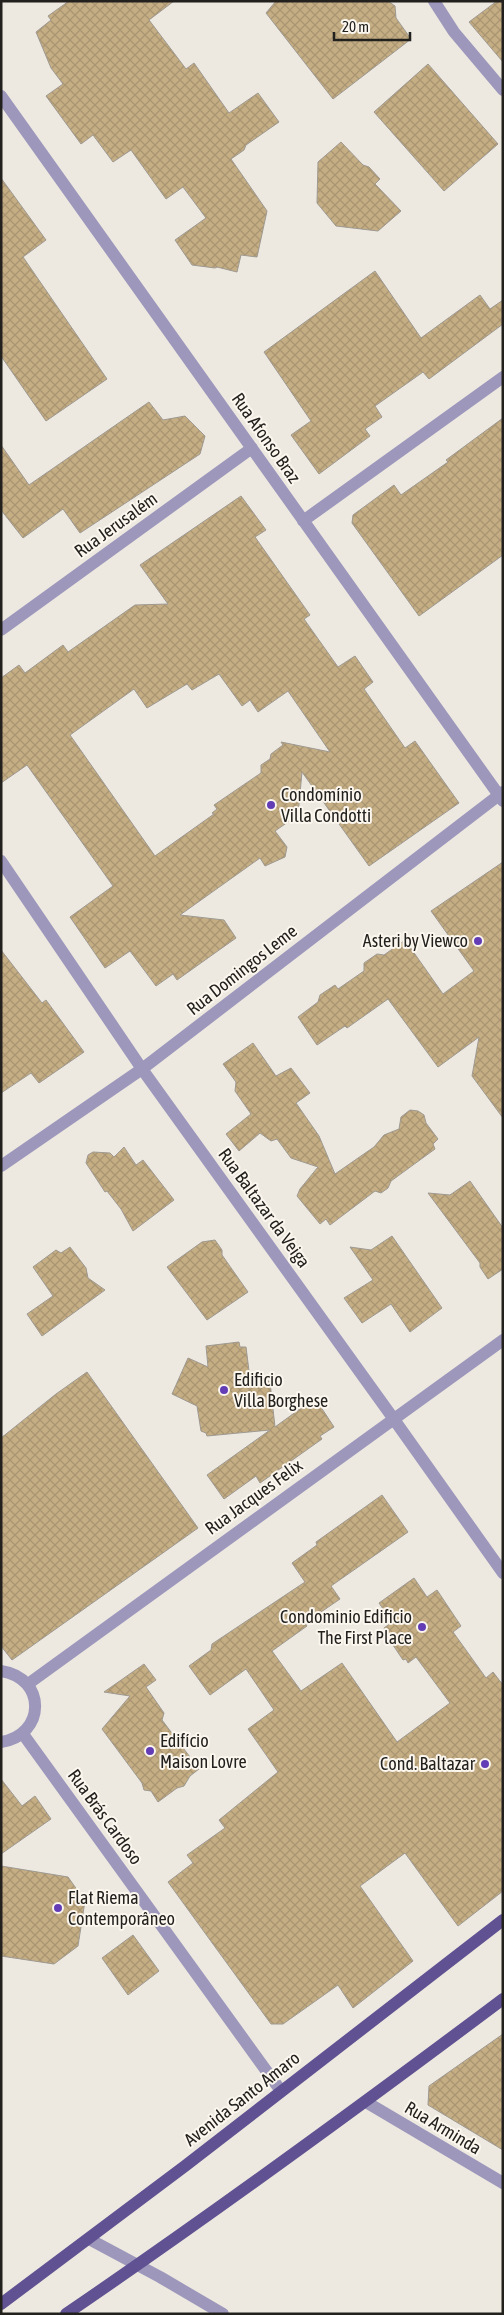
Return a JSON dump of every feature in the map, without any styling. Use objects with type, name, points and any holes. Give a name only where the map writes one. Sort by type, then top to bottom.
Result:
[{"type":"main road","name":"Avenida Santo Amaro","points":[[1,2304],[89,2239],[503,1920]]},
{"type":"main road","points":[[66,2314],[366,2102],[503,1999]]},
{"type":"street","points":[[434,1],[454,32],[503,90]]},
{"type":"street","name":"Rua Afonso Braz","points":[[1,96],[501,796]]},
{"type":"street","points":[[303,521],[503,377]]},
{"type":"street","name":"Rua Jerusalém","points":[[1,630],[252,448]]},
{"type":"street","name":"Rua Domingos Leme","points":[[1,1166],[142,1069],[501,796]]},
{"type":"street","name":"Rua Baltazar da Veiga","points":[[1,861],[142,1069],[503,1573]]},
{"type":"street","name":"Rua Jacques Felix","points":[[28,1684],[503,1340]]},
{"type":"street","points":[[1,1670],[20,1677],[28,1684],[36,1704],[30,1726],[23,1734],[13,1740],[1,1742]]},
{"type":"street","name":"Rua Brás Cardoso","points":[[23,1734],[281,2091]]},
{"type":"street","name":"Rua Arminda","points":[[366,2102],[503,2183]]},
{"type":"street","points":[[89,2239],[139,2264],[223,2314]]},
{"type":"building","points":[[69,1],[174,1],[149,20],[186,69],[194,63],[229,113],[258,93],[279,122],[246,145],[244,150],[231,159],[267,211],[257,257],[241,255],[237,272],[217,267],[192,265],[175,240],[206,218],[183,187],[166,199],[131,150],[113,162],[93,135],[81,144],[46,96],[63,84],[51,68],[36,32],[51,20],[48,16]]},
{"type":"building","points":[[276,1],[388,1],[395,6],[396,18],[411,39],[333,99],[266,13]]},
{"type":"building","points":[[497,1],[503,1],[503,62],[469,22]]},
{"type":"building","points":[[428,64],[498,144],[444,191],[374,112]]},
{"type":"building","points":[[341,142],[363,165],[369,167],[380,179],[375,184],[401,211],[378,231],[336,226],[317,203],[318,162]]},
{"type":"building","points":[[1,178],[46,240],[23,257],[107,379],[46,421],[1,356]]},
{"type":"building","points":[[375,271],[421,338],[480,295],[490,309],[503,300],[503,324],[429,379],[423,372],[375,406],[382,417],[365,429],[370,436],[319,474],[291,435],[311,421],[264,352]]},
{"type":"building","points":[[149,402],[163,420],[185,416],[205,436],[200,454],[80,533],[63,509],[23,538],[1,510],[1,445],[29,485]]},
{"type":"building","points":[[503,418],[503,555],[419,616],[352,523],[353,515],[394,485],[401,495],[448,462],[446,460]]},
{"type":"building","points":[[241,496],[266,530],[255,537],[310,615],[304,619],[338,667],[355,656],[373,682],[364,689],[405,748],[415,741],[459,803],[369,866],[302,772],[298,815],[275,831],[287,847],[285,857],[265,866],[260,858],[180,915],[224,920],[236,938],[177,980],[173,974],[156,986],[130,951],[105,968],[70,917],[113,886],[27,765],[1,783],[1,678],[19,665],[25,673],[63,645],[68,652],[135,605],[168,604],[140,565]],"holes":[[[219,674],[242,706],[250,700],[258,712],[288,691],[330,752],[281,742],[283,745],[271,754],[270,759],[261,765],[261,773],[214,805],[217,809],[212,813],[214,814],[155,856],[70,735],[134,689],[147,708],[187,684],[192,690]]]},
{"type":"building","points":[[503,862],[503,1118],[472,1076],[479,1037],[438,1067],[388,999],[347,1028],[345,1026],[317,1045],[298,1017],[318,1002],[320,995],[335,985],[338,989],[364,971],[364,963],[377,954],[384,955],[405,940],[443,994],[474,971],[431,911]]},
{"type":"building","points":[[1,950],[42,1003],[46,1000],[84,1052],[39,1083],[31,1073],[1,1093]]},
{"type":"building","points":[[253,1043],[276,1076],[291,1068],[310,1093],[296,1103],[319,1136],[335,1174],[374,1147],[384,1135],[399,1129],[401,1117],[410,1110],[418,1111],[424,1115],[426,1123],[438,1139],[433,1144],[435,1149],[391,1181],[388,1188],[381,1193],[375,1191],[330,1225],[326,1219],[320,1224],[297,1196],[300,1189],[318,1167],[291,1158],[277,1139],[271,1141],[260,1133],[239,1151],[226,1134],[251,1114],[235,1091],[236,1082],[223,1064]]},
{"type":"building","points":[[124,1147],[136,1165],[143,1160],[174,1200],[133,1231],[121,1209],[107,1191],[105,1192],[86,1163],[88,1155],[93,1152],[110,1153],[114,1157]]},
{"type":"building","points":[[470,1181],[503,1228],[503,1269],[488,1279],[480,1267],[480,1263],[428,1193],[450,1195]]},
{"type":"building","points":[[392,1236],[442,1308],[410,1332],[391,1304],[362,1323],[344,1298],[373,1280],[350,1247],[371,1250]]},
{"type":"building","points":[[215,1240],[222,1250],[222,1255],[248,1292],[207,1320],[167,1267],[202,1242]]},
{"type":"building","points":[[70,1247],[86,1268],[88,1278],[105,1290],[42,1336],[27,1314],[53,1296],[33,1267],[56,1250],[61,1253]]},
{"type":"building","points":[[239,1342],[240,1347],[246,1347],[249,1371],[270,1382],[275,1427],[315,1398],[334,1427],[320,1436],[322,1439],[260,1483],[256,1476],[224,1499],[207,1475],[270,1430],[207,1436],[206,1433],[201,1431],[197,1406],[172,1394],[188,1358],[208,1367],[206,1346]]},
{"type":"building","points":[[87,1372],[198,1528],[12,1660],[1,1646],[1,1438]]},
{"type":"building","points":[[382,1495],[408,1532],[331,1586],[340,1599],[305,1623],[307,1626],[272,1651],[301,1691],[342,1663],[397,1742],[450,1703],[416,1657],[408,1663],[406,1659],[403,1660],[385,1633],[387,1633],[384,1628],[392,1622],[379,1603],[414,1578],[427,1597],[437,1590],[461,1626],[453,1632],[486,1678],[493,1672],[503,1685],[503,1891],[458,1926],[405,1853],[360,1886],[413,1961],[353,2008],[338,1985],[283,2024],[271,2024],[168,1882],[193,1863],[187,1855],[225,1828],[219,1820],[278,1772],[248,1729],[274,1710],[246,1669],[210,1695],[189,1666],[211,1650],[212,1644],[305,1582],[292,1563],[317,1545],[316,1542]]},
{"type":"building","name":"Edifício Maison Lovre","points":[[144,1664],[156,1680],[146,1687],[164,1713],[162,1720],[199,1769],[190,1776],[184,1786],[177,1788],[158,1802],[151,1791],[144,1790],[142,1783],[102,1729],[130,1696],[104,1692]]},
{"type":"building","points":[[1,1779],[22,1806],[35,1796],[51,1819],[1,1854]]},
{"type":"building","points":[[1,1866],[68,1877],[85,1901],[78,1946],[54,1964],[1,1956]]},
{"type":"building","points":[[133,1935],[159,1971],[128,1995],[102,1958]]},
{"type":"building","points":[[503,2034],[503,2150],[428,2105],[429,2086]]},
{"type":"place","name":"Condomínio Villa Condotti","points":[[271,805]]},
{"type":"place","name":"Asteri by Viewco","points":[[478,941]]},
{"type":"place","name":"Edificio Villa Borghese","points":[[224,1390]]},
{"type":"place","name":"Condominio Edificio The First Place","points":[[422,1627]]},
{"type":"place","name":"Edifício Maison Lovre","points":[[150,1751]]},
{"type":"place","name":"Cond. Baltazar","points":[[485,1764]]},
{"type":"place","name":"Flat Riema Contemporâneo","points":[[58,1908]]}]
